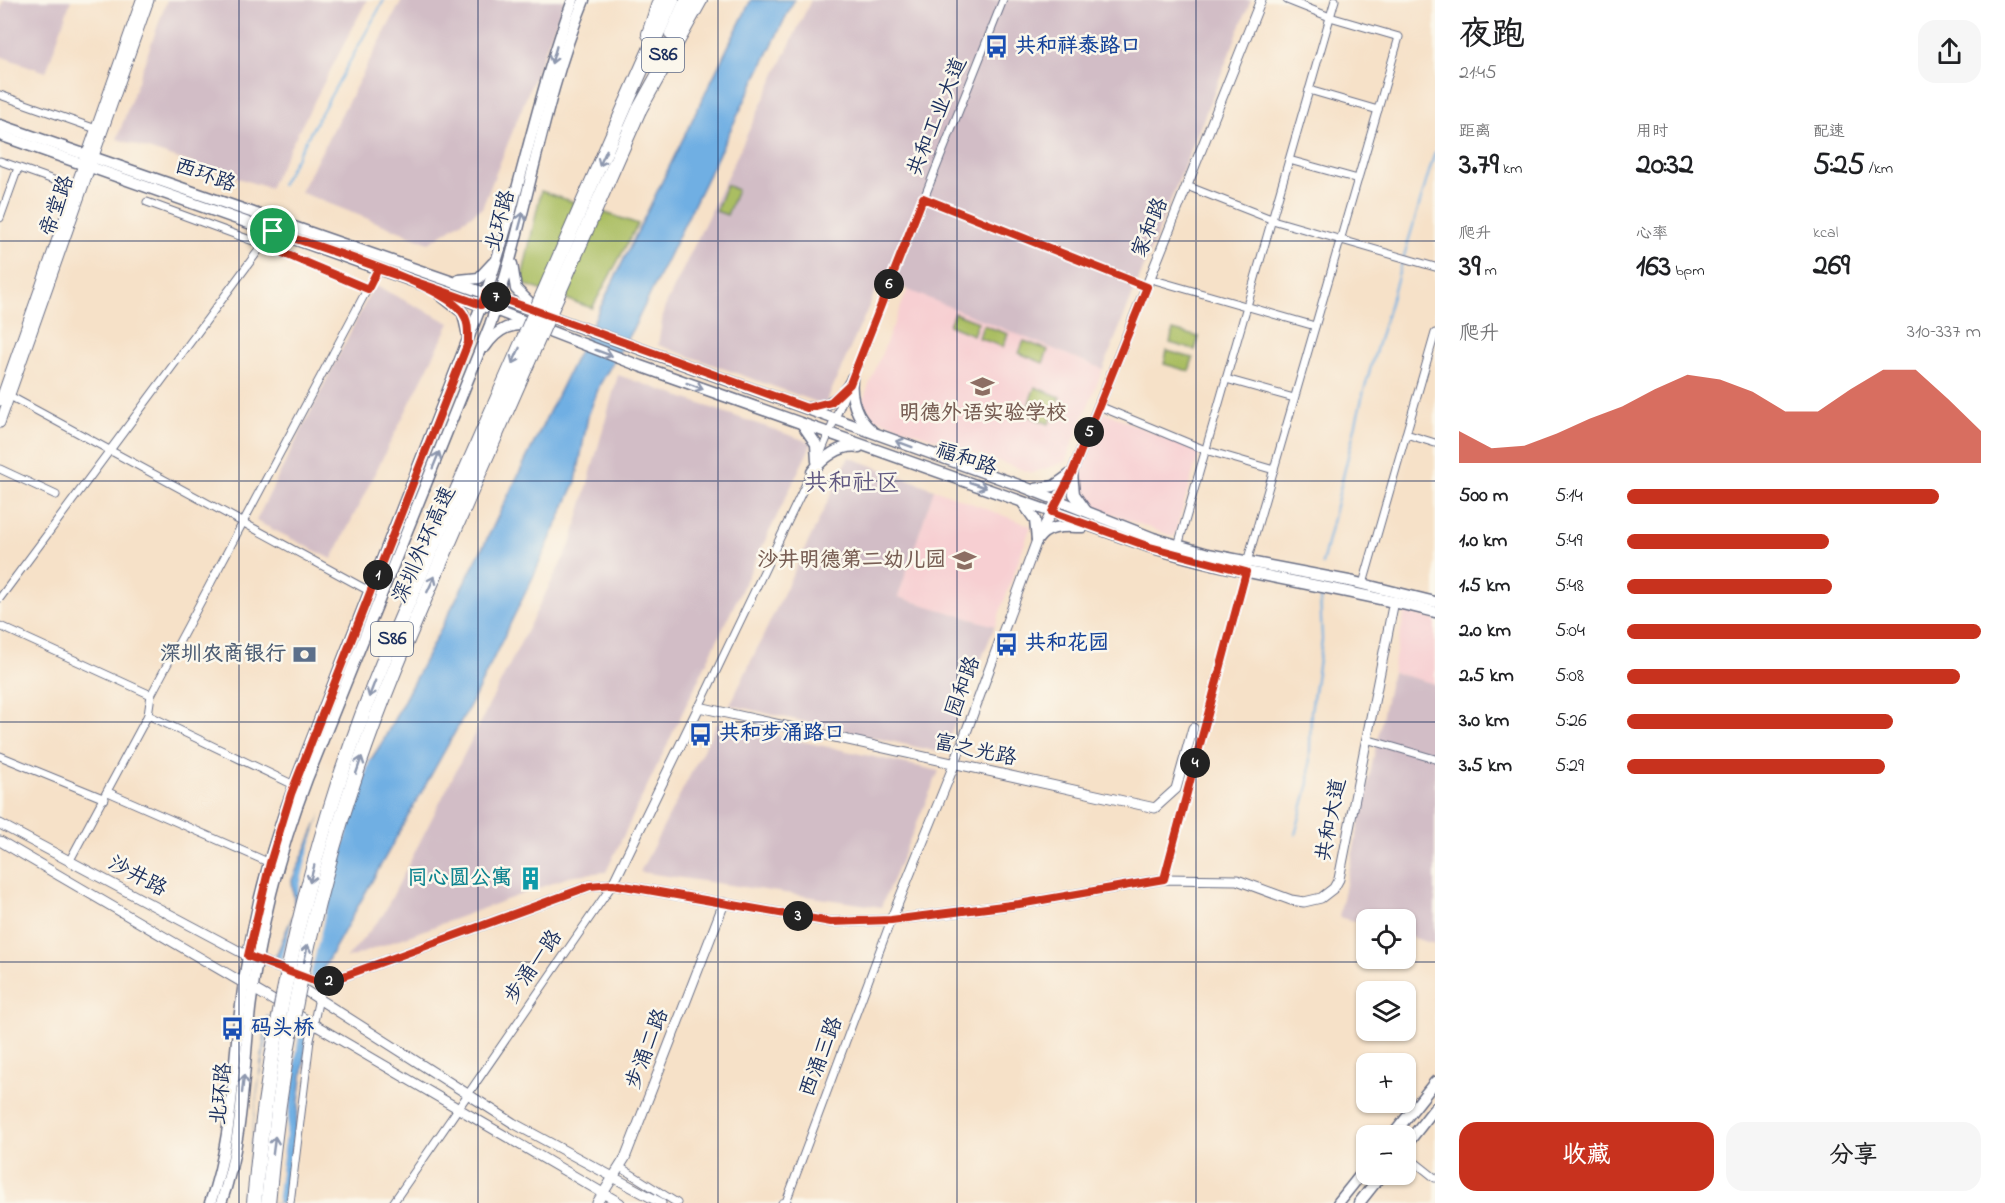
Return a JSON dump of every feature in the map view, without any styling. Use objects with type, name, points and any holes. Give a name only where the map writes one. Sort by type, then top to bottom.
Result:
[{"type":"highway","points":[[632,107],[660,0]]},
{"type":"highway","name":"深圳外环高速","points":[[268,1203],[279,1105],[302,975],[328,866],[364,750],[412,627],[632,107],[672,0]]},
{"type":"highway","name":"深圳外环高速","points":[[254,1203],[265,1104],[286,982],[315,863],[351,745],[399,621],[632,107],[687,0]]},
{"type":"highway","points":[[632,107],[700,0]]},
{"type":"main road","name":"北环路","points":[[210,1203],[224,1152],[253,987],[270,863],[294,785],[486,293],[500,253],[556,48],[573,0]]},
{"type":"main road","name":"北环路","points":[[257,960],[279,867],[300,797],[495,310],[512,258],[561,68],[584,0]]},
{"type":"main road","name":"西环路","points":[[0,125],[273,231],[495,310]]},
{"type":"main road","name":"西环路","points":[[0,135],[88,161],[499,298]]},
{"type":"main road","points":[[442,279],[469,281],[479,278],[500,253]]},
{"type":"main road","points":[[512,258],[516,289],[540,313]]},
{"type":"main road","points":[[428,286],[463,313],[467,323],[468,343]]},
{"type":"main road","name":"福和路","points":[[499,298],[1024,487],[1091,515],[1178,546],[1247,567],[1435,612]]},
{"type":"main road","name":"福和路","points":[[495,310],[640,366],[1174,555],[1363,584],[1435,602]]},
{"type":"main road","points":[[475,363],[491,339],[503,328],[519,323],[535,326]]},
{"type":"main road","points":[[800,407],[819,407],[831,402],[842,394],[852,378]]},
{"type":"main road","points":[[852,378],[852,398],[856,411],[863,422],[878,435]]},
{"type":"main road","points":[[795,421],[808,429],[814,438],[817,461]]},
{"type":"main road","points":[[812,472],[827,457],[840,450],[854,446],[874,449]]},
{"type":"main road","points":[[1024,487],[1046,488],[1060,483],[1072,473]]},
{"type":"main road","points":[[1072,473],[1072,487],[1077,500],[1091,515]]},
{"type":"main road","points":[[1020,500],[1035,520],[1037,540]]},
{"type":"main road","points":[[1037,540],[1045,532],[1055,527],[1092,527]]},
{"type":"main road","name":"北环路","points":[[221,1203],[234,1154],[253,987]]},
{"type":"main road","points":[[1401,1125],[1435,1082]]},
{"type":"main road","points":[[1416,1132],[1435,1108]]},
{"type":"main road","points":[[1338,1203],[1356,1180]]},
{"type":"main road","points":[[1359,1203],[1373,1185]]},
{"type":"street","name":"帝堂路","points":[[99,130],[141,0]]},
{"type":"street","name":"帝堂路","points":[[3,395],[99,130],[149,0]]},
{"type":"street","name":"共和工业大道","points":[[699,707],[817,461],[1003,0]]},
{"type":"street","name":"家和路","points":[[1058,500],[1072,473],[1261,0]]},
{"type":"street","points":[[1164,879],[1294,398],[1399,37],[1330,17],[1287,0]]},
{"type":"street","points":[[1178,546],[1335,0]]},
{"type":"street","points":[[1310,90],[1378,110]]},
{"type":"street","points":[[0,95],[99,130]]},
{"type":"street","points":[[1289,160],[1358,179]]},
{"type":"street","points":[[0,161],[76,188]]},
{"type":"street","name":"帝堂路","points":[[0,423],[3,395],[76,188],[88,161]]},
{"type":"street","points":[[0,218],[18,168]]},
{"type":"street","points":[[1187,186],[1272,219],[1435,267]]},
{"type":"street","points":[[923,198],[1149,283],[1315,326]]},
{"type":"street","points":[[147,202],[264,245],[368,289]]},
{"type":"street","points":[[0,598],[273,231]]},
{"type":"street","points":[[70,860],[148,715],[151,695],[241,521],[378,269]]},
{"type":"street","points":[[1363,584],[1435,333]]},
{"type":"street","points":[[1427,361],[1435,363]]},
{"type":"street","points":[[1226,378],[1294,398]]},
{"type":"street","points":[[3,395],[371,592]]},
{"type":"street","points":[[1099,406],[1205,450],[1274,470]]},
{"type":"street","points":[[1406,434],[1435,443]]},
{"type":"street","points":[[0,469],[56,495]]},
{"type":"street","name":"园和路","points":[[891,920],[954,765],[1037,540],[1058,500]]},
{"type":"street","name":"共和大道","points":[[322,984],[590,886],[613,884],[831,922],[891,920],[1019,904],[1164,879],[1237,880],[1291,900],[1304,902],[1321,898],[1334,888],[1339,879],[1394,601]]},
{"type":"street","points":[[0,626],[151,695]]},
{"type":"street","name":"富之光路","points":[[699,707],[1155,808],[1176,789],[1193,728]]},
{"type":"street","name":"步涌一路","points":[[393,1203],[613,884],[699,707]]},
{"type":"street","points":[[148,715],[294,785]]},
{"type":"street","points":[[1366,739],[1435,759]]},
{"type":"street","points":[[0,756],[106,795],[270,863]]},
{"type":"street","name":"沙井路","points":[[0,824],[257,960]]},
{"type":"street","points":[[0,842],[253,987],[620,1203]]},
{"type":"street","name":"步涌二路","points":[[597,1203],[620,1167],[724,903]]},
{"type":"street","name":"西涌三路","points":[[782,1203],[786,1202],[891,920]]},
{"type":"street","points":[[257,960],[322,984],[313,1022],[290,1203]]},
{"type":"street","points":[[257,960],[513,1123],[661,1203]]},
{"type":"street","points":[[1416,1163],[1435,1179]]},
{"type":"street","points":[[620,1167],[677,1203]]},
{"type":"shaded area","points":[[4,0],[71,0],[46,72],[0,56],[0,11]]},
{"type":"shaded area","points":[[167,0],[367,0],[269,188],[117,139]]},
{"type":"shaded area","points":[[402,0],[565,0],[482,208],[429,243],[300,192]]},
{"type":"shaded area","points":[[811,0],[1251,0],[1103,369],[881,279],[825,405],[658,345],[664,309]]},
{"type":"shaded area","points":[[374,285],[450,323],[332,559],[256,521]]},
{"type":"shaded area","name":"明德外语实验学校","points":[[908,289],[1103,369],[1065,462],[1032,473],[874,418],[862,402]]},
{"type":"shaded area","points":[[618,375],[812,443],[606,872],[574,875],[346,959],[383,915],[572,541]]},
{"type":"shaded area","points":[[1104,412],[1199,452],[1174,537],[1091,506],[1077,481]]},
{"type":"shaded area","points":[[849,457],[934,489],[898,597],[995,626],[943,753],[730,705]]},
{"type":"shaded area","name":"沙井明德第二幼儿园","points":[[934,489],[1031,526],[995,626],[898,597]]},
{"type":"shaded area","points":[[1405,612],[1435,620],[1435,684],[1392,672]]},
{"type":"shaded area","points":[[1392,672],[1435,684],[1435,944],[1416,939],[1416,909],[1356,909],[1356,922],[1339,917]]},
{"type":"shaded area","points":[[717,723],[939,771],[881,907],[640,872]]},
{"type":"green space","points":[[726,185],[737,190],[727,215],[716,211]]},
{"type":"green space","points":[[541,191],[638,224],[592,308],[526,285],[522,278]]},
{"type":"green space","points":[[954,313],[978,322],[973,335],[949,325]]},
{"type":"green space","points":[[983,325],[1008,334],[1003,347],[979,338]]},
{"type":"green space","points":[[1173,330],[1199,337],[1195,350],[1170,343]]},
{"type":"green space","points":[[1024,341],[1048,350],[1043,363],[1019,353]]},
{"type":"green space","points":[[1167,351],[1193,358],[1189,371],[1164,364]]},
{"type":"green space","points":[[1035,387],[1060,397],[1055,409],[1030,400]]},
{"type":"green space","points":[[1030,401],[1054,411],[1049,424],[1025,414]]},
{"type":"water","points":[[751,0],[794,0],[635,325],[600,384],[588,416],[576,481],[534,575],[474,698],[314,985],[286,1203],[244,1203],[274,961],[295,910],[292,880],[330,795],[372,758],[383,741],[484,545]]},
{"type":"pier","points":[[372,753],[336,869],[309,982],[317,987],[309,1039],[299,1034],[277,1203],[245,1203],[256,1102],[270,1017],[265,1014],[271,961],[281,965],[306,860],[327,793]]},
{"type":"waterway","points":[[281,185],[384,0]]},
{"type":"waterway","points":[[1322,564],[1364,390],[1435,152]]},
{"type":"waterway","points":[[1295,835],[1309,783],[1311,711],[1322,640],[1320,595]]},
{"type":"place","name":"共和祥泰路口","points":[[997,47]]},
{"type":"place","name":"明德外语实验学校","points":[[983,386]]},
{"type":"place","name":"沙井明德第二幼儿园","points":[[964,561]]},
{"type":"place","name":"共和花园","points":[[1007,644]]},
{"type":"place","name":"深圳农商银行","points":[[304,655]]},
{"type":"place","name":"共和步涌路口","points":[[701,734]]},
{"type":"place","name":"同心圆公寓","points":[[530,879]]},
{"type":"place","name":"码头桥","points":[[233,1029]]},
{"type":"district","name":"共和社区","points":[[852,484]]},
{"type":"route","points":[[273,231],[264,245],[368,289],[378,269],[469,301],[481,305],[486,293],[572,326],[807,408],[826,405],[842,394],[850,384],[923,198],[1147,287],[1072,473],[1052,512],[1150,547],[1246,572],[1164,879],[1019,904],[891,920],[831,922],[613,884],[590,886],[322,984],[248,956],[270,863],[291,794],[468,343],[468,328],[463,313],[456,305],[428,286],[273,231]]}]
